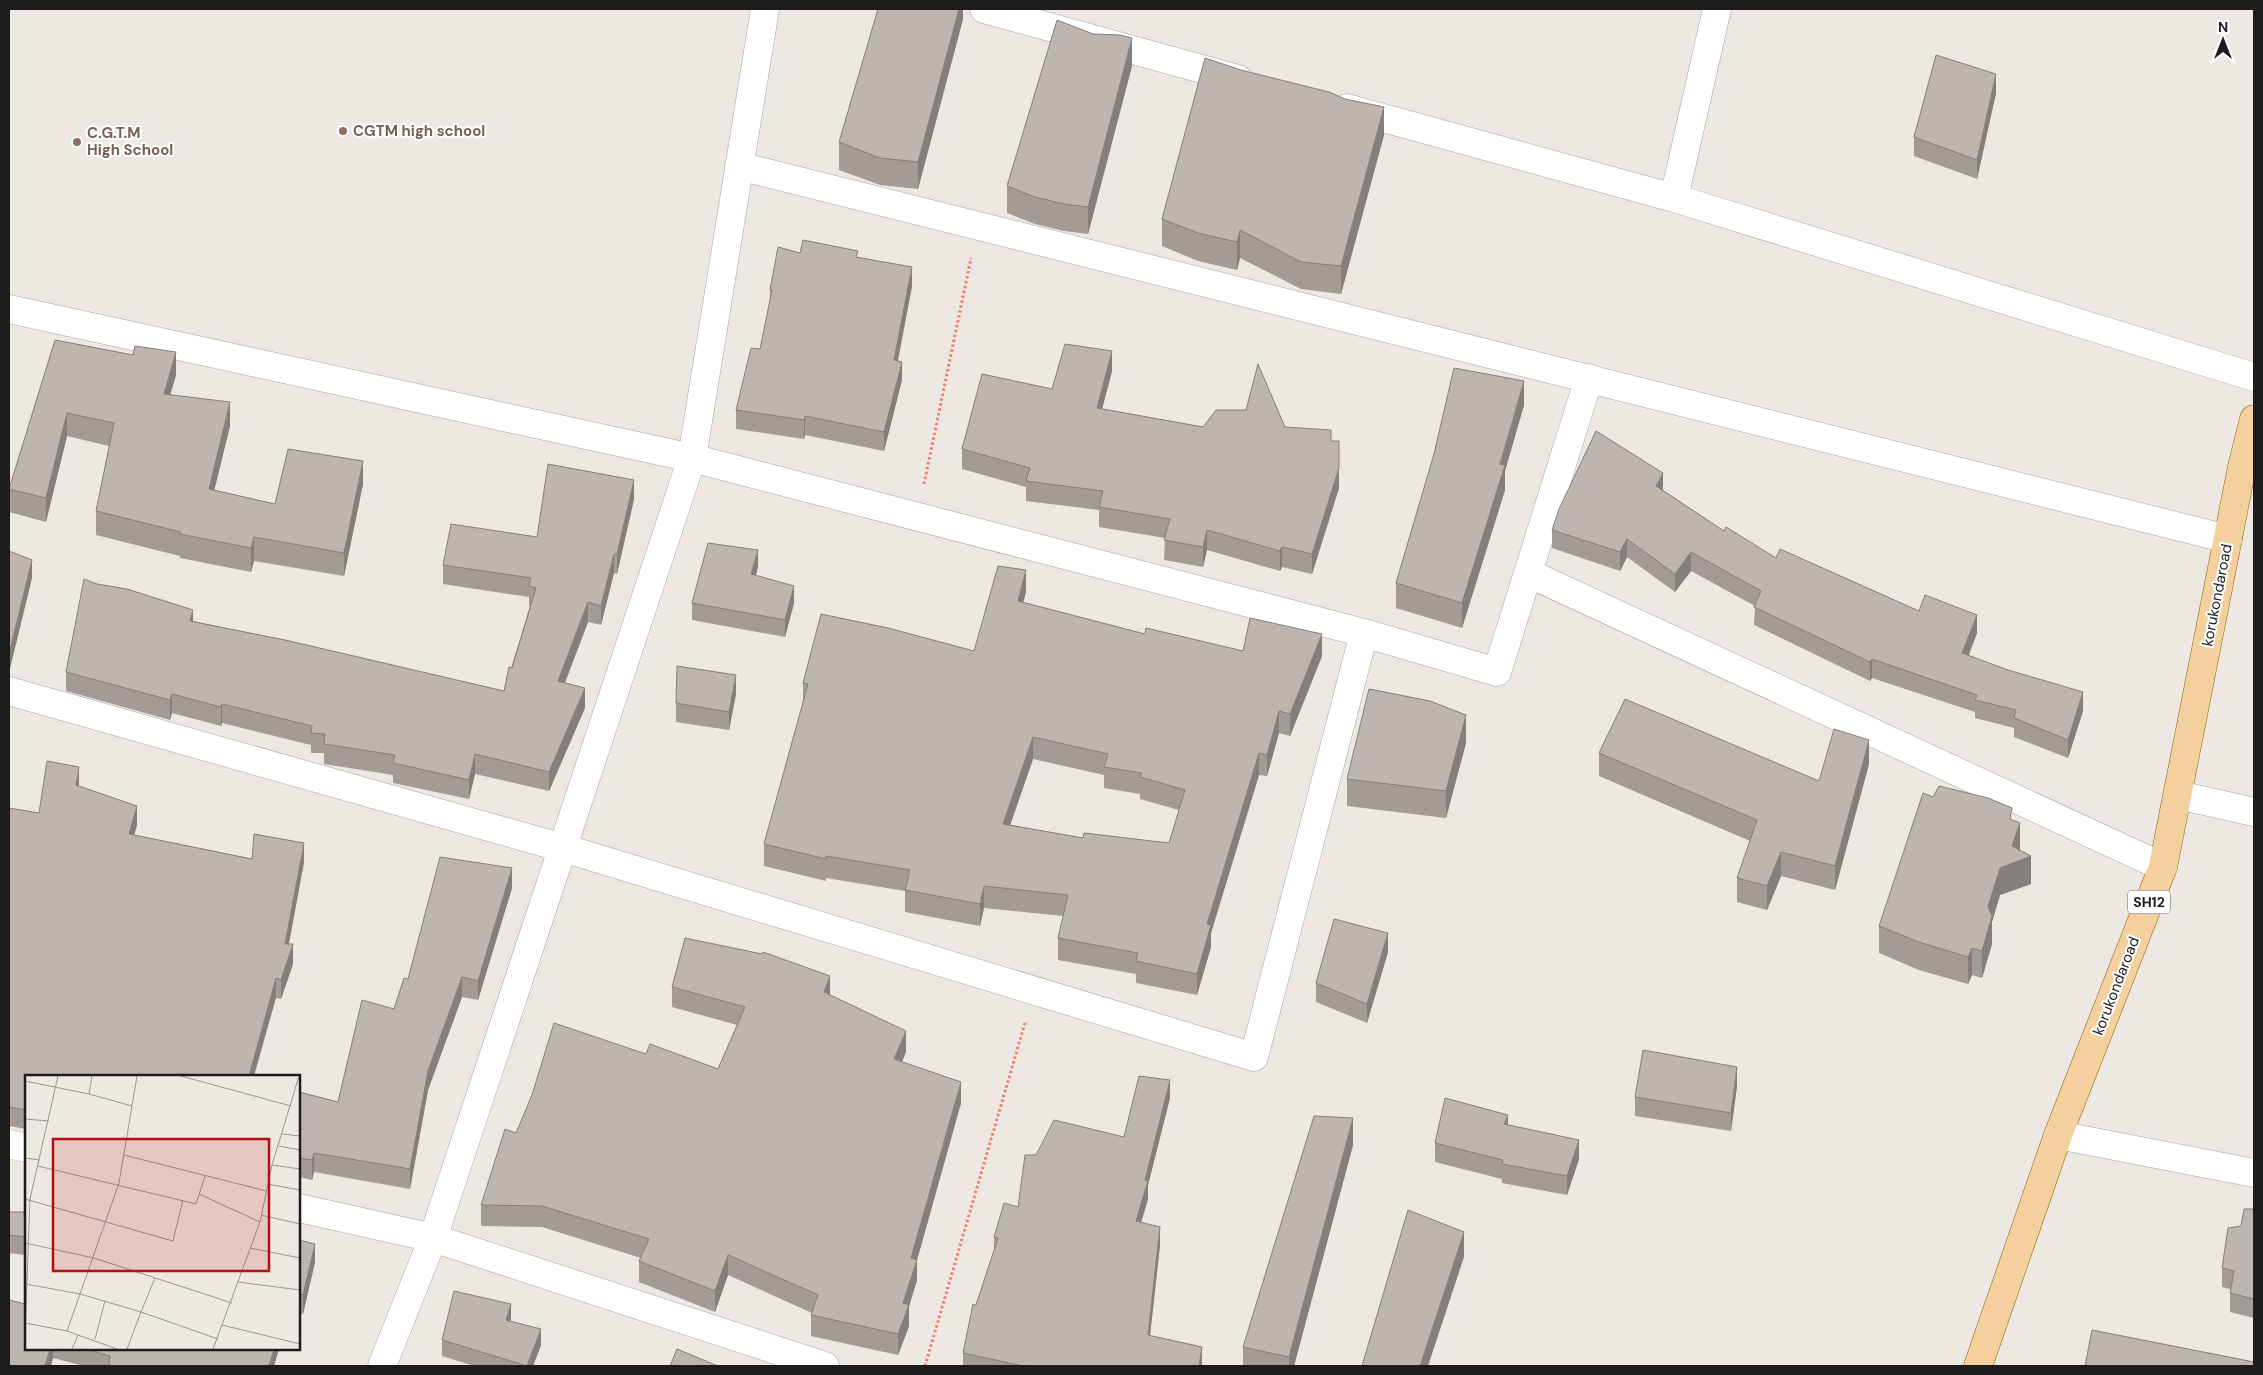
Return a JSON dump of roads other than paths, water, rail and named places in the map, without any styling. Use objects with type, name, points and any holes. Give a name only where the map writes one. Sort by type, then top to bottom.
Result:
[{"type":"main road","name":"korukondaroad","points":[[1978,1366],[2058,1135],[2163,867],[2228,539],[2248,468],[2254,419]]},
{"type":"street","points":[[382,1366],[433,1238],[692,458],[765,9]]},
{"type":"street","points":[[984,9],[1262,85]]},
{"type":"street","points":[[1674,198],[1717,9]]},
{"type":"street","points":[[1319,101],[1674,198],[2254,376]]},
{"type":"street","points":[[739,166],[2228,539]]},
{"type":"street","points":[[9,309],[692,458],[1364,633],[1497,672],[1588,378]]},
{"type":"street","points":[[1528,573],[2163,867]]},
{"type":"street","points":[[9,691],[563,848],[1254,1057],[1364,633]]},
{"type":"street","points":[[2178,795],[2254,812]]},
{"type":"street","points":[[2058,1135],[2254,1173]]},
{"type":"street","points":[[9,1144],[25,1148]]},
{"type":"street","points":[[300,1208],[433,1238],[826,1366]]},
{"type":"place","name":"CGTM high school","points":[[343,131]]},
{"type":"place","name":"C.G.T.M High School","points":[[77,142]]}]
